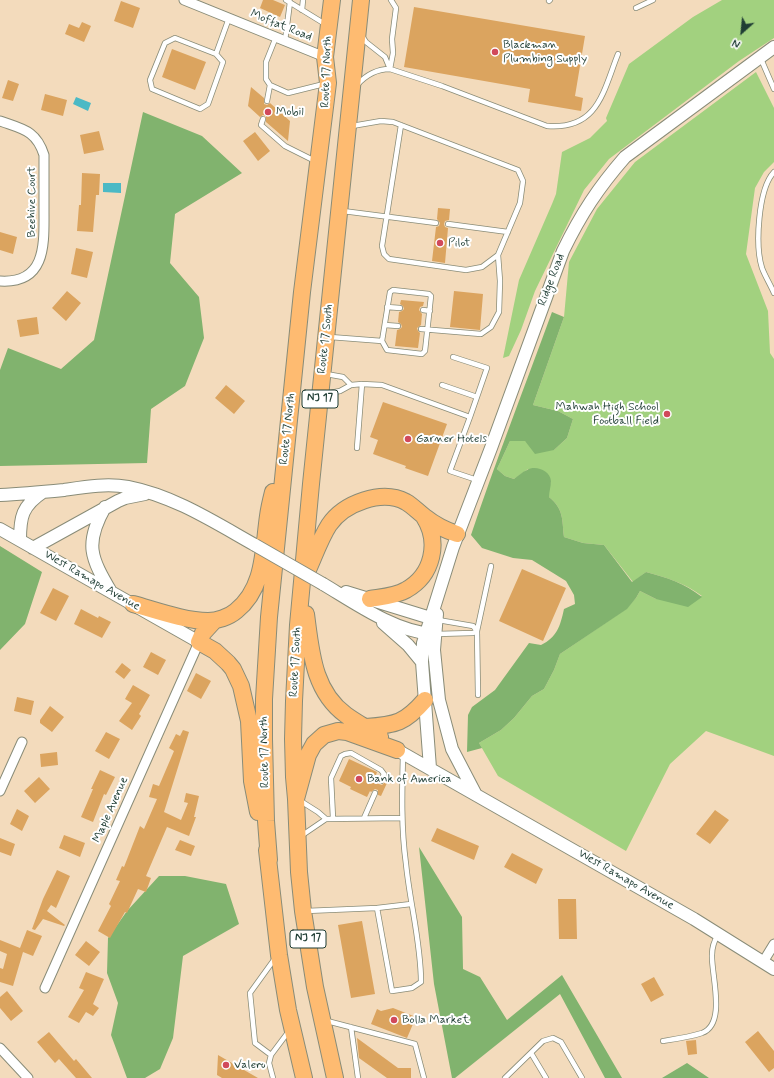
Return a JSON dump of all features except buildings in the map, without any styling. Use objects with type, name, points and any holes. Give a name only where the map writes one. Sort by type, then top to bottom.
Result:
[{"type":"highway","name":"Route 17 North","points":[[269,860],[265,780],[265,685],[269,617],[302,292],[328,83],[325,57],[332,0]]},
{"type":"highway","name":"Route 17 South","points":[[296,799],[294,777],[294,702],[302,582],[361,0]]},
{"type":"highway","points":[[269,860],[252,781],[249,721],[241,686],[233,669],[228,663],[215,651],[199,642],[203,633],[214,621],[227,616],[239,608],[250,597],[256,585],[262,565],[268,513],[287,434]]},
{"type":"highway","points":[[400,752],[337,708],[324,691],[312,659],[302,582],[330,524],[340,513],[354,505],[370,499],[392,497],[405,502],[440,528],[457,534]]},
{"type":"highway","points":[[363,601],[390,596],[405,591],[425,574],[432,555],[433,541],[430,527],[423,516]]},
{"type":"highway","points":[[133,604],[190,618],[214,621]]},
{"type":"highway","points":[[366,727],[389,725],[401,721],[412,714],[425,700]]},
{"type":"highway","points":[[296,799],[310,749],[318,738],[324,735],[338,731],[347,732],[400,752]]},
{"type":"highway","name":"NJ 17","points":[[296,799],[299,872],[303,912],[321,1019],[335,1078]]},
{"type":"highway","name":"NJ 17","points":[[269,860],[279,952],[292,1027],[304,1078]]},
{"type":"street","name":"Moffat Road","points":[[184,0],[325,57]]},
{"type":"street","name":"Ridge Road","points":[[434,619],[439,589],[457,534],[563,251],[575,225],[590,200],[607,177],[625,157],[774,47]]},
{"type":"street","name":"Beehive Court","points":[[0,121],[28,132],[36,138],[44,155],[44,242],[40,259],[35,267],[24,276],[8,282],[0,281]]},
{"type":"street","points":[[0,495],[91,487],[127,487],[178,503],[323,584],[363,601],[434,619],[431,634],[439,700],[452,749],[476,795]]},
{"type":"street","points":[[20,540],[20,522],[23,511],[34,498],[43,492]]},
{"type":"street","name":"West Ramapo Avenue","points":[[33,548],[105,507],[125,498],[148,493]]},
{"type":"street","points":[[105,507],[95,526],[92,547],[98,568],[112,592]]},
{"type":"street","points":[[0,529],[33,548]]},
{"type":"street","name":"West Ramapo Avenue","points":[[33,548],[199,642]]},
{"type":"street","points":[[363,601],[385,619],[405,628],[431,634]]},
{"type":"street","points":[[363,601],[422,662]]},
{"type":"street","points":[[430,768],[422,662],[423,643],[431,634]]},
{"type":"street","name":"Maple Avenue","points":[[45,988],[199,642]]},
{"type":"street","points":[[0,791],[22,742]]},
{"type":"street","name":"West Ramapo Avenue","points":[[400,752],[719,933],[774,969]]},
{"type":"street","points":[[763,962],[774,944]]},
{"type":"street","points":[[0,1048],[28,1078]]},
{"type":"lane","points":[[302,10],[303,0]]},
{"type":"lane","points":[[390,69],[393,52],[392,39],[396,8],[391,0]]},
{"type":"lane","points":[[636,8],[654,0]]},
{"type":"lane","points":[[328,83],[288,93],[270,85],[266,79],[266,62],[281,39],[288,1],[329,26]]},
{"type":"lane","points":[[216,54],[229,18]]},
{"type":"lane","points":[[358,30],[366,42],[385,58],[390,69]]},
{"type":"lane","points":[[175,38],[216,54],[223,62],[208,104],[200,109],[152,89],[150,80],[165,43],[175,38]]},
{"type":"lane","points":[[352,91],[362,79],[374,72],[383,69],[390,69],[442,86],[547,126],[560,127],[586,118],[598,104],[618,54]]},
{"type":"lane","points":[[760,57],[774,89]]},
{"type":"lane","points":[[267,101],[270,85]]},
{"type":"lane","points":[[263,119],[261,125],[285,146],[319,162]]},
{"type":"lane","points":[[348,127],[381,122],[393,122],[518,170],[522,181],[520,203],[498,255],[500,281],[498,312],[491,327],[481,334],[421,329]]},
{"type":"lane","points":[[401,125],[382,246],[384,254],[389,259],[466,270],[482,267],[498,255]]},
{"type":"lane","points":[[774,172],[769,177],[762,202],[758,244],[762,267],[774,293]]},
{"type":"lane","points":[[339,210],[436,223]]},
{"type":"lane","points":[[448,224],[508,232]]},
{"type":"lane","points":[[394,290],[429,294],[431,296],[428,329],[425,351],[422,354],[387,350],[382,341],[390,292],[394,290]]},
{"type":"lane","points":[[387,307],[400,308]]},
{"type":"lane","points":[[423,310],[430,311]]},
{"type":"lane","points":[[385,325],[398,326]]},
{"type":"lane","points":[[326,337],[382,341]]},
{"type":"lane","points":[[453,357],[486,368],[450,471],[478,481]]},
{"type":"lane","points":[[322,374],[343,377],[351,385]]},
{"type":"lane","points":[[357,448],[362,384]]},
{"type":"lane","points":[[442,384],[477,396]]},
{"type":"lane","points":[[320,395],[340,391],[351,385],[382,385],[470,417]]},
{"type":"lane","points":[[478,695],[477,631],[492,566]]},
{"type":"lane","points":[[434,619],[473,626],[477,631]]},
{"type":"lane","points":[[431,634],[473,633],[477,631]]},
{"type":"lane","points":[[377,908],[392,991],[412,988],[421,982],[421,963],[411,904],[402,818],[400,752]]},
{"type":"lane","points":[[333,818],[331,778],[341,756],[351,753],[382,770],[384,774],[381,781]]},
{"type":"lane","points":[[364,818],[375,793]]},
{"type":"lane","points":[[296,799],[326,818]]},
{"type":"lane","points":[[298,838],[326,818],[402,818]]},
{"type":"lane","points":[[303,912],[377,908],[411,904]]},
{"type":"lane","points":[[663,1042],[704,1033],[712,1026],[716,1012],[712,956],[714,942],[719,933]]},
{"type":"lane","points":[[271,1055],[255,1043],[250,993],[279,952]]},
{"type":"lane","points":[[321,1019],[415,1044],[424,1078]]},
{"type":"lane","points":[[273,1078],[269,1063],[271,1055],[292,1027]]},
{"type":"lane","points":[[351,1027],[358,1078]]},
{"type":"lane","points":[[505,1078],[510,1076],[543,1040],[553,1038],[561,1042],[582,1078]]},
{"type":"lane","points":[[531,1053],[546,1078]]},
{"type":"green space","points":[[722,0],[774,0],[774,38],[739,61],[609,159],[584,190],[535,291],[521,330],[509,356],[503,358],[519,280],[556,194],[562,152],[590,138],[607,121],[606,118],[629,64],[693,17]]},
{"type":"green space","points":[[756,72],[774,108],[774,162],[764,172],[755,188],[746,254],[768,311],[770,353],[774,359],[774,756],[706,731],[670,764],[626,851],[498,776],[479,743],[501,730],[514,718],[532,696],[544,689],[560,654],[626,609],[640,591],[656,599],[702,596],[676,581],[646,572],[633,582],[604,545],[583,543],[564,537],[560,510],[554,501],[549,497],[551,481],[528,469],[514,479],[505,476],[497,469],[510,441],[525,441],[554,450],[567,438],[573,419],[558,411],[533,405],[564,317],[569,262],[597,209],[635,162]]},
{"type":"green space","points":[[143,112],[202,136],[242,173],[175,214],[170,263],[199,297],[204,338],[185,386],[151,409],[147,463],[0,466],[0,370],[8,348],[61,369],[94,340]]},
{"type":"green space","points":[[552,312],[564,317],[533,405],[558,411],[573,419],[567,438],[554,450],[535,454],[525,441],[510,441],[497,469],[505,476],[514,479],[530,469],[538,468],[545,471],[550,477],[551,481],[549,497],[554,501],[560,510],[564,537],[583,543],[604,545],[632,582],[646,572],[662,576],[676,582],[689,588],[702,597],[688,607],[656,599],[640,591],[627,609],[560,654],[544,689],[532,696],[514,718],[501,730],[479,743],[482,748],[467,752],[468,715],[472,707],[495,690],[529,643],[541,645],[551,639],[557,631],[564,609],[575,604],[574,595],[566,581],[532,560],[513,558],[482,548],[471,535],[500,451]]},
{"type":"green space","points":[[0,546],[42,572],[25,624],[0,650]]},
{"type":"green space","points":[[419,847],[462,917],[463,969],[480,977],[507,1020],[562,975],[622,1078],[605,1078],[560,994],[455,1078],[452,1078],[434,984]]},
{"type":"green space","points":[[159,876],[185,876],[226,884],[239,924],[183,956],[173,1038],[160,1069],[145,1078],[127,1078],[111,1035],[118,1003],[107,973],[108,938],[127,911]]},
{"type":"green space","points":[[687,1063],[709,1078],[662,1078]]},
{"type":"water","points":[[76,97],[91,103],[88,111],[73,104]]},
{"type":"water","points":[[103,183],[121,183],[121,193],[103,192]]},
{"type":"place","name":"Blackman Plumbing Supply","points":[[495,52]]},
{"type":"place","name":"Mobil","points":[[268,112]]},
{"type":"place","name":"Pilot","points":[[440,243]]},
{"type":"place","name":"Mahwah High School Football Field","points":[[667,414]]},
{"type":"place","name":"Garner Hotels","points":[[408,439]]},
{"type":"place","name":"Bank of America","points":[[359,779]]},
{"type":"place","name":"Bolla Market","points":[[394,1020]]},
{"type":"place","name":"Valero","points":[[226,1065]]}]
